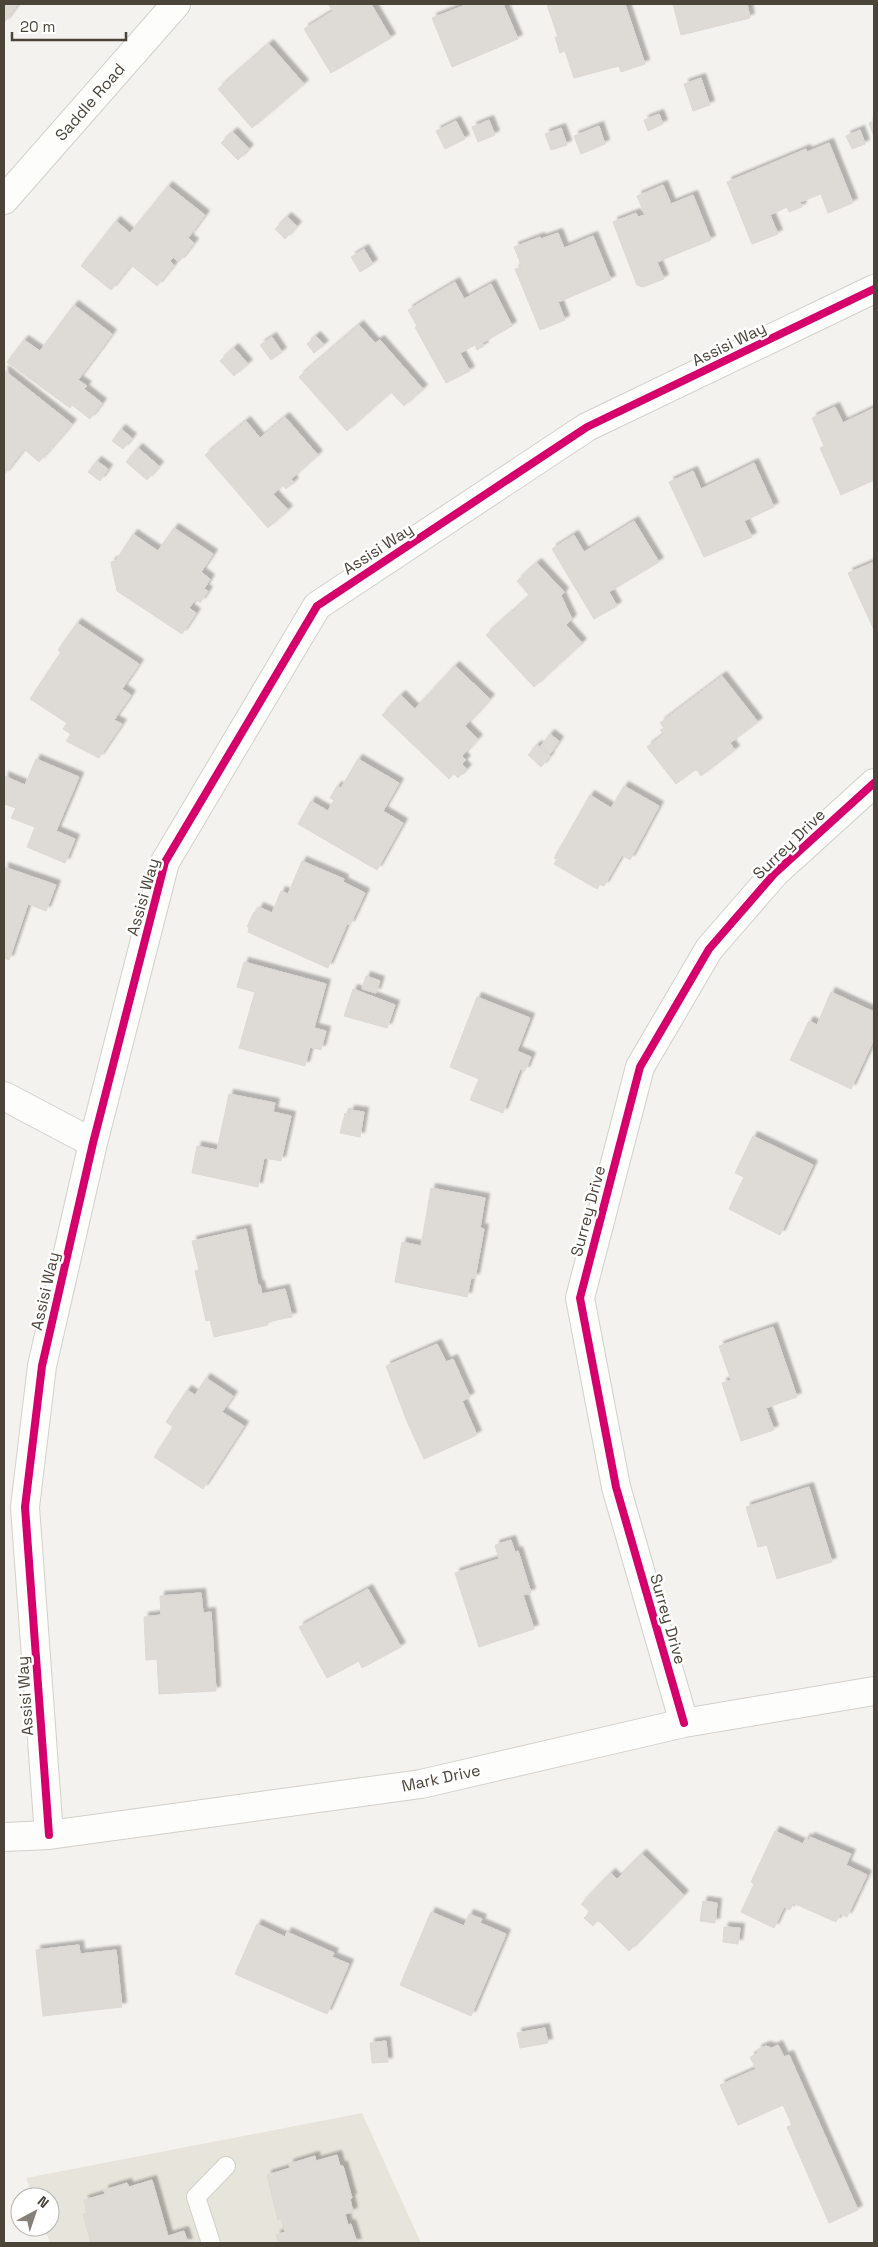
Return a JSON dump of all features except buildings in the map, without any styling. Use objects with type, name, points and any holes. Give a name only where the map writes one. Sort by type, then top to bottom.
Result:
[{"type":"street","name":"Saddle Road","points":[[4,200],[176,4]]},
{"type":"street","name":"Assisi Way","points":[[49,1835],[25,1507],[42,1366],[93,1143],[165,862],[317,606],[587,427],[874,289]]},
{"type":"street","name":"Surrey Drive","points":[[684,1723],[616,1487],[580,1298],[640,1067],[709,949],[775,873],[874,783]]},
{"type":"street","points":[[4,1096],[93,1143]]},
{"type":"street","name":"Mark Drive","points":[[4,1837],[49,1835],[421,1784],[684,1723],[874,1691]]},
{"type":"lane","points":[[211,2243],[196,2197],[226,2166]]},
{"type":"shaded area","points":[[362,2113],[421,2243],[50,2243],[48,2237],[60,2237],[60,2187],[29,2187],[26,2178]]},
{"type":"cycle path","points":[[49,1835],[25,1507],[42,1366],[93,1143],[165,862],[317,606],[587,427],[874,289]]},
{"type":"cycle path","points":[[684,1723],[616,1487],[580,1298],[640,1067],[709,949],[775,873],[874,783]]}]
